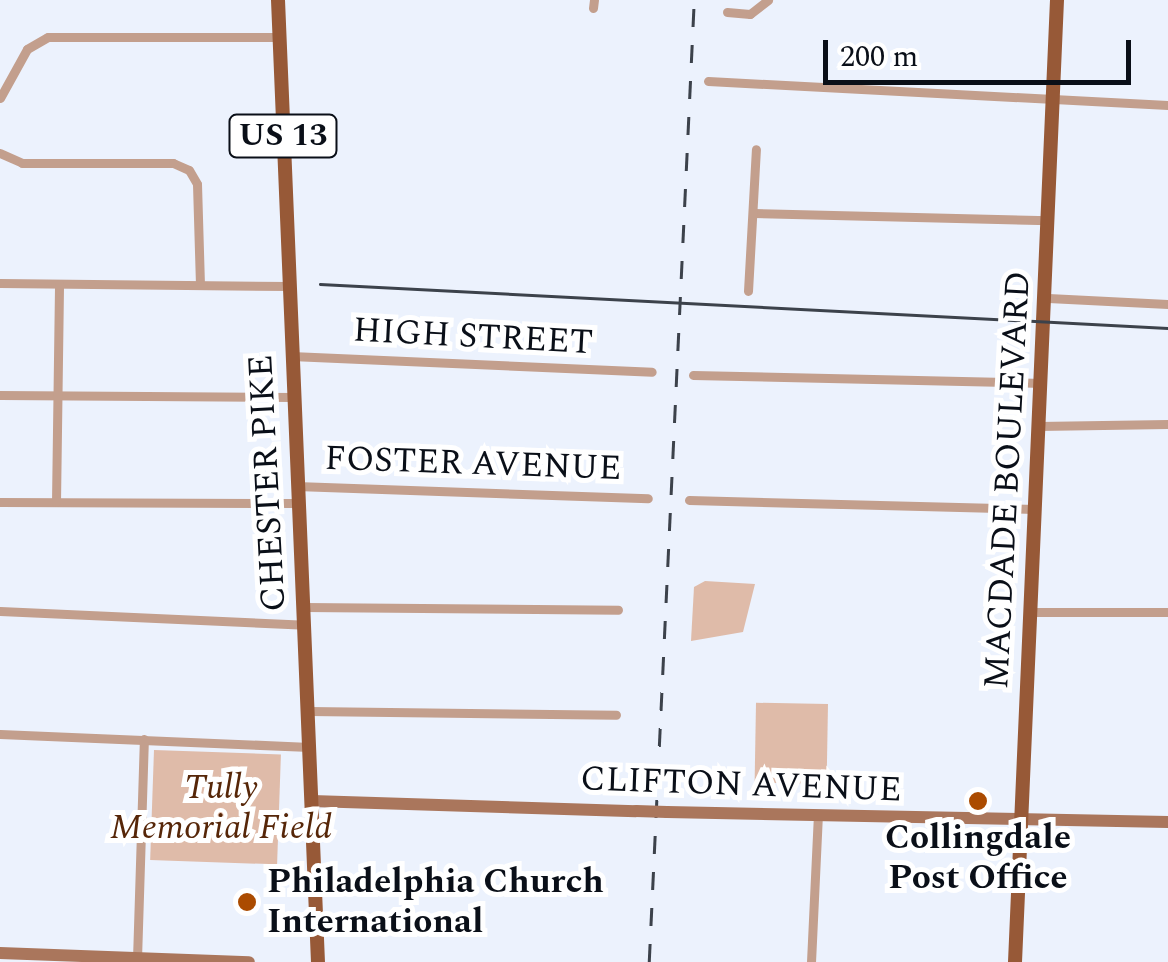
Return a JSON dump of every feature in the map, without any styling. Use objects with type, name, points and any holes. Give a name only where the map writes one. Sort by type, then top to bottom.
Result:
[{"type":"main road","name":"CHESTER PIKE","points":[[278,0],[318,962]]},
{"type":"main road","name":"MACDADE BOULEVARD","points":[[1015,962],[1024,824],[1040,383],[1048,298],[1057,0]]},
{"type":"street","points":[[727,12],[750,14],[768,0]]},
{"type":"street","points":[[0,98],[23,54],[54,36],[280,37]]},
{"type":"street","points":[[708,81],[1168,105]]},
{"type":"street","points":[[748,291],[756,149]]},
{"type":"street","points":[[0,153],[22,163],[173,163],[189,170],[197,184],[200,285]]},
{"type":"street","points":[[754,213],[1049,220]]},
{"type":"street","points":[[0,283],[289,286]]},
{"type":"street","points":[[56,502],[59,284]]},
{"type":"street","points":[[1048,298],[1168,304]]},
{"type":"street","name":"HIGH STREET","points":[[292,356],[652,372]]},
{"type":"street","points":[[693,375],[1040,383]]},
{"type":"street","points":[[0,395],[293,397]]},
{"type":"street","points":[[1038,426],[1168,424]]},
{"type":"street","name":"FOSTER AVENUE","points":[[296,486],[648,498]]},
{"type":"street","points":[[689,500],[1035,509]]},
{"type":"street","name":"FOSTER AVENUE","points":[[0,502],[298,503]]},
{"type":"street","points":[[304,607],[618,610]]},
{"type":"street","points":[[0,611],[305,625]]},
{"type":"street","points":[[1031,612],[1168,612]]},
{"type":"street","points":[[309,712],[616,715]]},
{"type":"street","points":[[0,734],[310,746]]},
{"type":"street","points":[[137,960],[144,739]]},
{"type":"street","name":"CLIFTON AVENUE","points":[[312,802],[1024,824],[1168,822]]},
{"type":"street","points":[[810,962],[818,816]]},
{"type":"street","points":[[0,952],[249,962]]},
{"type":"green space","points":[[705,581],[755,584],[743,632],[691,641],[694,587]]},
{"type":"green space","points":[[756,703],[828,704],[827,784],[755,783]]},
{"type":"green space","name":"Tully Memorial Field","points":[[154,750],[281,754],[277,864],[150,860]]},
{"type":"tram line","points":[[320,284],[1168,328]]},
{"type":"railway","points":[[649,962],[694,0]]},
{"type":"place","name":"Collingdale Post Office","points":[[978,801]]},
{"type":"place","name":"Philadelphia Church International","points":[[247,902]]}]
